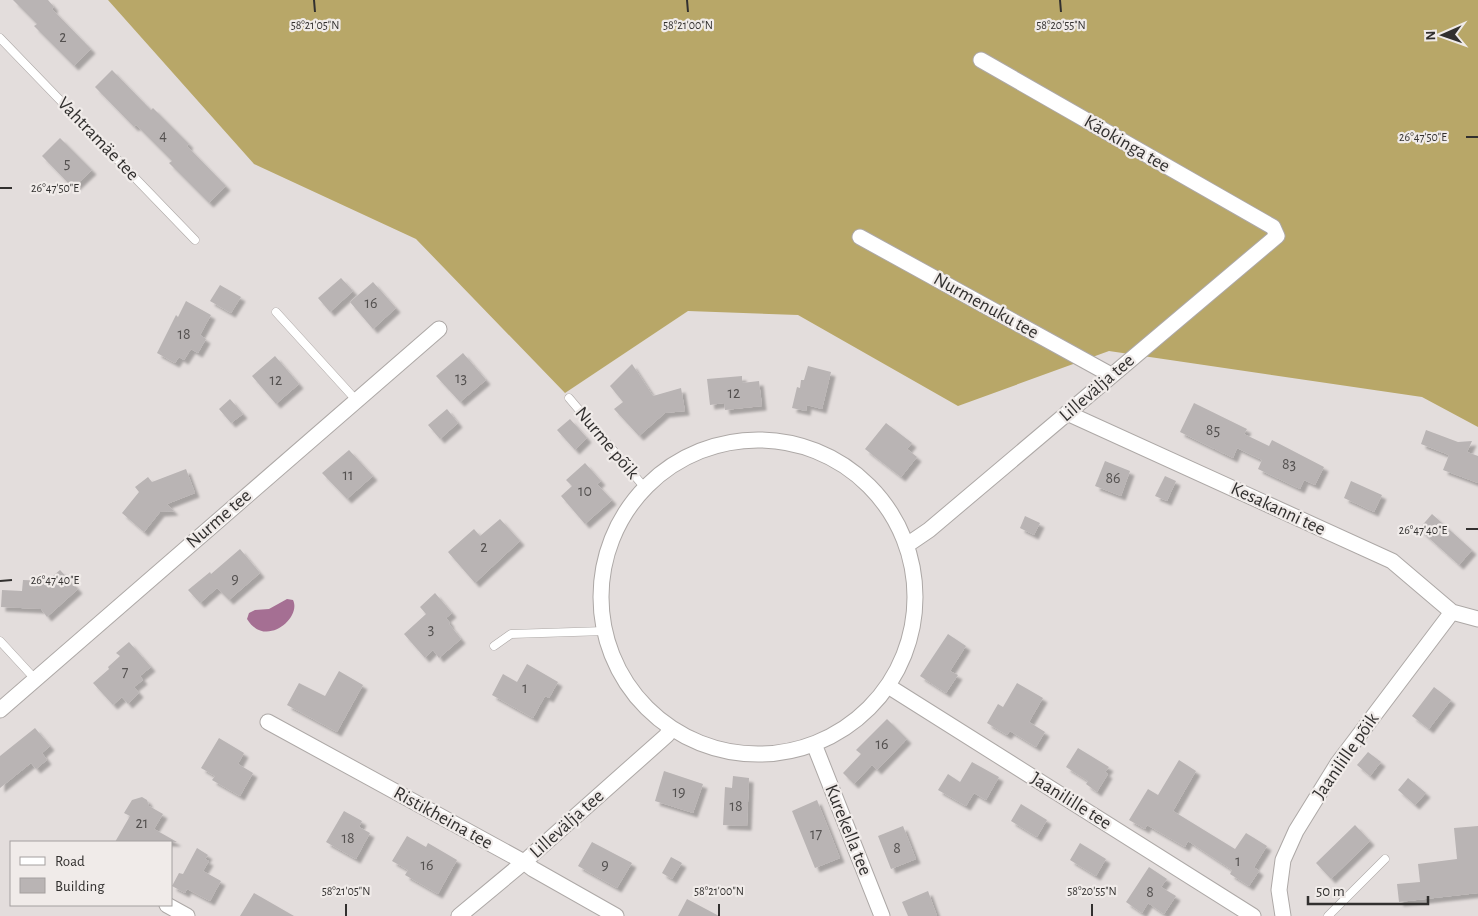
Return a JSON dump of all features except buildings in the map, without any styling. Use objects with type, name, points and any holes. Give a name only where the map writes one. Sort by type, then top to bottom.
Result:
[{"type":"street","name":"Käokinga tee","points":[[981,60],[1273,227]]},
{"type":"street","name":"Lillevälja tee","points":[[907,545],[929,530],[1277,236],[1273,227]]},
{"type":"street","name":"Nurmenuku tee","points":[[860,237],[1111,375]]},
{"type":"street","name":"Nurme tee","points":[[0,710],[439,329]]},
{"type":"street","name":"Kesakanni tee","points":[[1067,413],[1392,561],[1452,612],[1478,619]]},
{"type":"street","points":[[750,440],[780,441],[809,448],[836,460],[860,477],[881,499],[897,524],[907,545],[915,586],[914,621],[904,654],[888,686],[856,721],[836,734],[814,744],[790,751],[740,753],[715,748],[692,740],[670,727],[647,708],[628,685],[614,659],[605,631],[602,600],[604,570],[612,540],[626,512],[645,488],[667,469],[693,454],[721,444],[750,440]]},
{"type":"street","name":"Jaanilille põik","points":[[1283,916],[1279,890],[1283,860],[1296,831],[1338,764],[1452,612]]},
{"type":"street","name":"Jaanilille tee","points":[[888,686],[1253,916]]},
{"type":"street","name":"Ristikheina tee","points":[[268,722],[524,862],[616,916]]},
{"type":"street","name":"Lillevälja tee","points":[[459,916],[524,862],[667,735],[670,727]]},
{"type":"street","name":"Kurekella tee","points":[[814,744],[882,916]]},
{"type":"street","points":[[169,906],[187,916]]},
{"type":"lane","name":"Vahtramäe tee","points":[[0,38],[195,240]]},
{"type":"lane","points":[[276,312],[356,400]]},
{"type":"lane","name":"Nurme põik","points":[[569,398],[645,488]]},
{"type":"lane","points":[[494,646],[510,634],[605,631]]},
{"type":"lane","points":[[0,641],[35,679]]},
{"type":"lane","points":[[1328,916],[1385,859]]},
{"type":"shaded area","points":[[108,0],[1478,0],[1478,427],[1422,397],[1109,351],[958,406],[798,315],[688,311],[565,393],[416,239],[254,164]]},
{"type":"shaded area","points":[[287,599],[293,600],[294,607],[292,615],[280,628],[272,631],[263,631],[255,628],[247,619],[249,613],[255,610],[269,609]]}]
